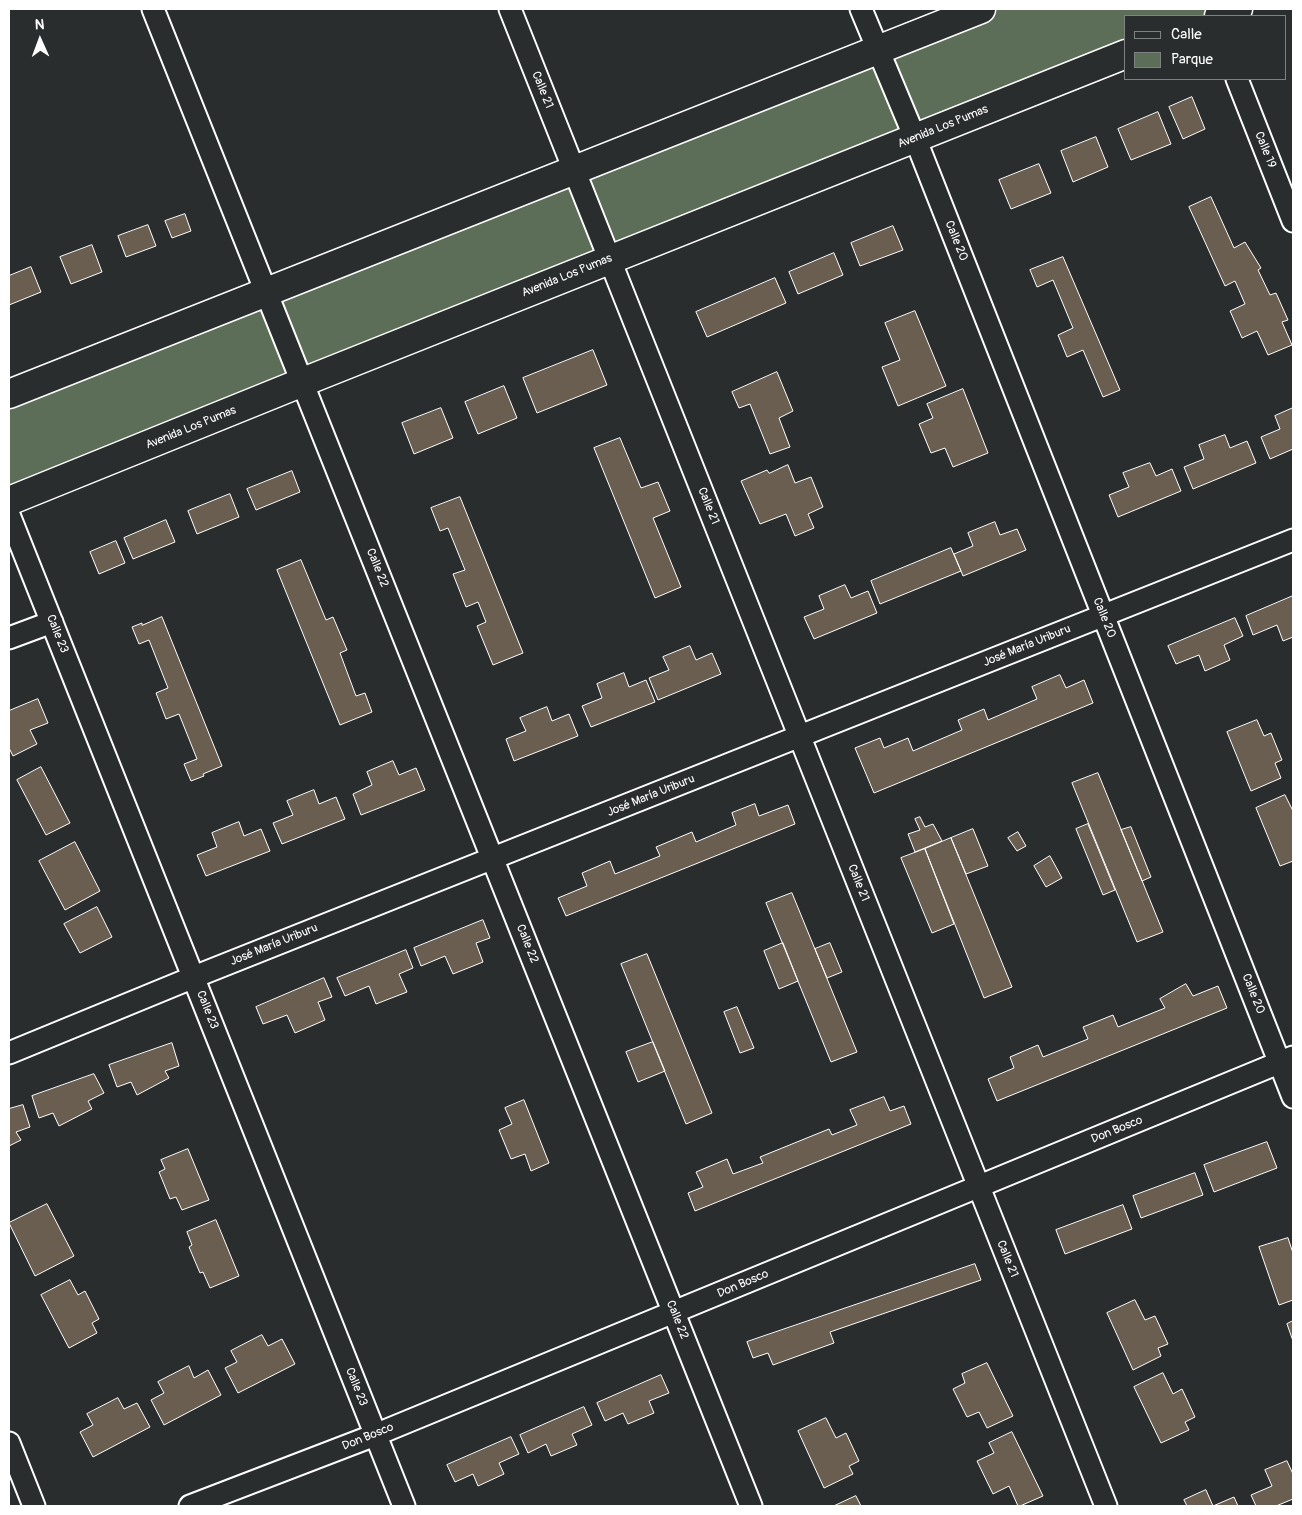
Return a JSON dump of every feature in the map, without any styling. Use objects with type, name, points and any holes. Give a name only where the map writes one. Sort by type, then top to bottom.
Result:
[{"type":"main road","points":[[9,394],[981,9]]},
{"type":"main road","points":[[1222,15],[1238,9]]},
{"type":"main road","name":"Avenida Los Pumas","points":[[9,502],[303,382],[1124,55]]},
{"type":"street","name":"Calle 22","points":[[154,9],[751,1506]]},
{"type":"street","name":"Calle 21","points":[[510,9],[1106,1506]]},
{"type":"street","points":[[861,9],[877,50]]},
{"type":"street","name":"Calle 20","points":[[877,50],[915,138],[1103,616],[1286,1060],[1293,1097]]},
{"type":"street","name":"Calle 19","points":[[1236,80],[1293,221]]},
{"type":"street","name":"Calle 23","points":[[9,515],[404,1506]]},
{"type":"street","name":"José María Uriburu","points":[[9,1053],[194,977],[1293,540]]},
{"type":"street","points":[[9,638],[52,622]]},
{"type":"street","name":"Don Bosco","points":[[190,1506],[375,1434],[674,1313],[1286,1060]]},
{"type":"street","points":[[9,1443],[34,1506]]},
{"type":"green space","points":[[986,9],[1239,9],[1223,15],[1124,15],[1124,55],[9,500],[9,395]]},
{"type":"building","points":[[1192,97],[1205,129],[1183,139],[1169,107]]},
{"type":"building","points":[[1158,112],[1171,144],[1131,160],[1118,129]]},
{"type":"building","points":[[1096,137],[1108,167],[1073,182],[1061,151]]},
{"type":"building","points":[[1039,164],[1051,193],[1011,209],[999,180]]},
{"type":"building","points":[[1211,197],[1234,248],[1245,242],[1261,268],[1258,270],[1270,295],[1276,293],[1288,320],[1282,322],[1292,345],[1268,355],[1257,331],[1242,338],[1230,311],[1245,304],[1235,281],[1225,286],[1189,207]]},
{"type":"building","points":[[185,214],[191,231],[172,238],[165,221]]},
{"type":"building","points":[[148,225],[156,246],[126,257],[118,236]]},
{"type":"building","points":[[893,226],[903,250],[860,266],[851,243]]},
{"type":"building","points":[[92,245],[102,272],[71,284],[60,257]]},
{"type":"building","points":[[834,253],[843,275],[798,294],[789,272]]},
{"type":"building","points":[[1063,257],[1120,390],[1103,397],[1083,350],[1067,357],[1058,335],[1073,328],[1053,280],[1037,287],[1030,270]]},
{"type":"building","points":[[31,267],[41,292],[9,305],[9,276]]},
{"type":"building","points":[[775,278],[786,303],[707,337],[696,312]]},
{"type":"building","points":[[915,311],[946,386],[898,406],[882,367],[900,360],[885,323]]},
{"type":"building","points":[[593,350],[607,385],[537,413],[523,378]]},
{"type":"building","points":[[777,372],[793,411],[779,418],[790,447],[770,454],[750,404],[739,408],[732,392]]},
{"type":"building","points":[[504,386],[517,418],[478,434],[465,402]]},
{"type":"building","points":[[963,389],[988,453],[953,467],[945,448],[931,453],[919,424],[933,418],[927,404]]},
{"type":"building","points":[[441,408],[453,438],[414,454],[402,423]]},
{"type":"building","points":[[1293,408],[1293,449],[1270,459],[1261,437],[1280,429],[1275,416]]},
{"type":"building","points":[[1225,435],[1230,448],[1247,441],[1256,463],[1193,489],[1184,467],[1204,459],[1199,445]]},
{"type":"building","points":[[620,438],[641,488],[658,482],[670,511],[653,518],[681,587],[655,598],[594,448]]},
{"type":"building","points":[[1150,463],[1156,476],[1172,469],[1181,491],[1118,517],[1109,495],[1129,487],[1123,473]]},
{"type":"building","points":[[788,465],[795,483],[811,477],[823,507],[808,514],[814,528],[795,536],[786,514],[760,524],[741,481],[767,470],[769,473]]},
{"type":"building","points":[[292,471],[300,492],[256,510],[247,489]]},
{"type":"building","points":[[230,494],[239,517],[197,534],[188,511]]},
{"type":"building","points":[[460,497],[523,653],[493,665],[477,626],[486,622],[478,602],[466,607],[453,574],[465,570],[448,528],[440,531],[431,508]]},
{"type":"building","points":[[166,520],[175,542],[133,559],[124,538]]},
{"type":"building","points":[[995,522],[1000,535],[1017,529],[1026,550],[963,576],[954,554],[973,546],[968,533]]},
{"type":"building","points":[[116,541],[125,563],[99,574],[90,552]]},
{"type":"building","points":[[951,548],[961,571],[880,604],[871,581]]},
{"type":"building","points":[[301,560],[326,620],[333,617],[347,650],[340,653],[356,696],[365,693],[372,712],[340,725],[277,570]]},
{"type":"building","points":[[845,585],[851,598],[868,591],[877,613],[814,639],[804,617],[824,609],[819,596]]},
{"type":"building","points":[[1293,596],[1293,637],[1283,641],[1277,625],[1253,635],[1246,616]]},
{"type":"building","points":[[162,617],[222,766],[191,781],[184,764],[197,759],[179,714],[166,719],[156,693],[168,688],[149,640],[139,644],[132,627]]},
{"type":"building","points":[[1235,618],[1243,636],[1224,645],[1230,660],[1205,671],[1199,655],[1176,664],[1168,646]]},
{"type":"building","points":[[690,646],[696,660],[712,653],[721,674],[658,700],[649,678],[669,670],[663,657]]},
{"type":"building","points":[[624,673],[629,687],[646,680],[655,702],[591,727],[582,706],[602,698],[597,684]]},
{"type":"building","points":[[1060,675],[1066,688],[1084,680],[1093,703],[874,793],[855,748],[880,738],[884,748],[908,738],[913,751],[962,730],[958,720],[984,709],[988,720],[1037,699],[1032,687]]},
{"type":"building","points":[[38,699],[48,723],[30,730],[37,744],[13,756],[9,748],[9,711]]},
{"type":"building","points":[[547,707],[552,721],[569,714],[578,736],[514,761],[506,739],[526,731],[520,718]]},
{"type":"building","points":[[1257,720],[1264,736],[1271,733],[1282,760],[1275,763],[1281,778],[1251,791],[1227,732]]},
{"type":"building","points":[[393,761],[399,775],[416,768],[425,790],[361,815],[353,794],[372,785],[367,772]]},
{"type":"building","points":[[41,767],[70,823],[46,835],[17,780]]},
{"type":"building","points":[[1098,773],[1163,932],[1137,942],[1072,783]]},
{"type":"building","points":[[314,790],[319,804],[336,797],[345,819],[282,844],[273,823],[293,815],[287,801]]},
{"type":"building","points":[[1285,795],[1293,811],[1293,861],[1280,866],[1256,808]]},
{"type":"building","points":[[755,804],[759,816],[788,805],[795,824],[566,916],[558,898],[587,886],[582,873],[610,861],[615,874],[660,856],[656,847],[692,832],[696,842],[736,825],[732,813]]},
{"type":"building","points":[[920,817],[925,827],[933,824],[942,841],[915,852],[908,834],[920,830],[915,819]]},
{"type":"building","points":[[239,822],[244,836],[261,829],[270,851],[206,876],[197,855],[217,847],[212,833]]},
{"type":"building","points":[[1088,824],[1115,890],[1103,895],[1076,829]]},
{"type":"building","points":[[1131,827],[1151,877],[1142,881],[1121,830]]},
{"type":"building","points":[[973,829],[988,866],[966,874],[951,838]]},
{"type":"building","points":[[1018,832],[1026,846],[1017,851],[1008,838]]},
{"type":"building","points":[[951,838],[1012,987],[984,998],[925,849]]},
{"type":"building","points":[[75,842],[100,891],[65,910],[39,861]]},
{"type":"building","points":[[925,849],[954,924],[932,933],[901,858]]},
{"type":"building","points":[[1050,856],[1062,878],[1046,887],[1034,866]]},
{"type":"building","points":[[792,893],[857,1052],[831,1062],[766,903]]},
{"type":"building","points":[[97,907],[112,937],[80,953],[64,924]]},
{"type":"building","points":[[483,920],[490,938],[476,943],[483,962],[453,974],[445,956],[421,966],[414,948]]},
{"type":"building","points":[[783,943],[798,981],[779,989],[764,951]]},
{"type":"building","points":[[830,943],[842,972],[827,978],[815,949]]},
{"type":"building","points":[[406,950],[413,968],[399,974],[407,992],[376,1004],[369,986],[345,996],[337,978]]},
{"type":"building","points":[[647,954],[712,1113],[686,1124],[621,964]]},
{"type":"building","points":[[324,978],[332,997],[318,1002],[325,1020],[295,1033],[287,1015],[263,1024],[256,1007]]},
{"type":"building","points":[[1186,984],[1193,996],[1218,986],[1227,1008],[997,1101],[988,1079],[1014,1068],[1010,1057],[1038,1045],[1043,1057],[1088,1039],[1083,1027],[1113,1015],[1118,1027],[1165,1008],[1160,999]]},
{"type":"building","points":[[737,1007],[754,1048],[740,1053],[724,1012]]},
{"type":"building","points":[[653,1042],[665,1071],[638,1082],[626,1052]]},
{"type":"building","points":[[172,1043],[179,1066],[165,1071],[169,1078],[137,1095],[131,1082],[117,1087],[109,1065]]},
{"type":"building","points":[[94,1074],[104,1093],[88,1101],[92,1109],[59,1126],[53,1113],[39,1118],[32,1096]]},
{"type":"building","points":[[884,1097],[890,1111],[904,1106],[911,1124],[695,1211],[688,1193],[703,1187],[696,1172],[727,1159],[733,1174],[763,1163],[760,1157],[829,1129],[832,1135],[857,1125],[850,1110]]},
{"type":"building","points":[[524,1100],[549,1163],[531,1171],[525,1154],[511,1159],[499,1130],[512,1124],[505,1108]]},
{"type":"building","points":[[23,1105],[30,1127],[16,1132],[21,1140],[9,1146],[9,1109]]},
{"type":"building","points":[[1267,1142],[1277,1168],[1214,1192],[1204,1165]]},
{"type":"building","points":[[188,1149],[209,1200],[182,1210],[176,1197],[170,1199],[159,1172],[165,1169],[161,1160]]},
{"type":"building","points":[[1195,1173],[1203,1195],[1141,1218],[1133,1196]]},
{"type":"building","points":[[47,1204],[74,1256],[35,1276],[9,1223]]},
{"type":"building","points":[[1123,1205],[1132,1229],[1065,1254],[1056,1230]]},
{"type":"building","points":[[216,1220],[239,1276],[210,1288],[203,1272],[200,1273],[189,1247],[192,1245],[187,1232]]},
{"type":"building","points":[[1288,1238],[1293,1253],[1293,1300],[1279,1305],[1259,1247]]},
{"type":"building","points":[[975,1264],[981,1280],[830,1332],[834,1343],[773,1365],[768,1353],[753,1358],[747,1342]]},
{"type":"building","points":[[70,1280],[78,1295],[85,1291],[99,1319],[92,1323],[97,1333],[69,1348],[41,1295]]},
{"type":"building","points":[[1135,1300],[1145,1320],[1155,1316],[1168,1344],[1158,1348],[1161,1356],[1133,1370],[1107,1313]]},
{"type":"building","points":[[1293,1321],[1293,1341],[1287,1324]]},
{"type":"building","points":[[262,1335],[268,1346],[282,1339],[295,1364],[238,1393],[225,1368],[237,1362],[231,1351]]},
{"type":"building","points":[[987,1363],[1013,1416],[987,1428],[979,1412],[967,1417],[953,1389],[965,1383],[962,1374]]},
{"type":"building","points":[[189,1366],[194,1378],[208,1370],[221,1395],[164,1425],[151,1400],[164,1393],[158,1382]]},
{"type":"building","points":[[1163,1373],[1173,1394],[1182,1389],[1195,1417],[1185,1422],[1189,1430],[1161,1443],[1134,1387]]},
{"type":"building","points":[[661,1375],[669,1393],[649,1401],[654,1413],[628,1424],[623,1413],[605,1421],[597,1403]]},
{"type":"building","points":[[118,1398],[124,1409],[137,1403],[150,1427],[93,1457],[80,1432],[93,1425],[87,1414]]},
{"type":"building","points":[[584,1407],[592,1425],[572,1434],[577,1445],[551,1456],[546,1444],[528,1453],[520,1435]]},
{"type":"building","points":[[826,1418],[836,1438],[846,1433],[859,1461],[849,1466],[853,1474],[824,1488],[798,1431]]},
{"type":"building","points":[[1012,1432],[1043,1496],[1020,1506],[1018,1506],[1009,1486],[993,1494],[977,1461],[994,1453],[989,1443]]},
{"type":"building","points":[[511,1437],[519,1454],[499,1463],[504,1474],[478,1486],[473,1474],[455,1482],[447,1465]]},
{"type":"building","points":[[1287,1461],[1293,1474],[1293,1499],[1276,1506],[1256,1506],[1251,1495],[1272,1486],[1265,1470]]},
{"type":"building","points":[[1206,1490],[1213,1506],[1187,1506],[1184,1500]]},
{"type":"building","points":[[856,1496],[861,1506],[834,1506]]},
{"type":"building","points":[[1234,1497],[1238,1506],[1213,1506]]}]
